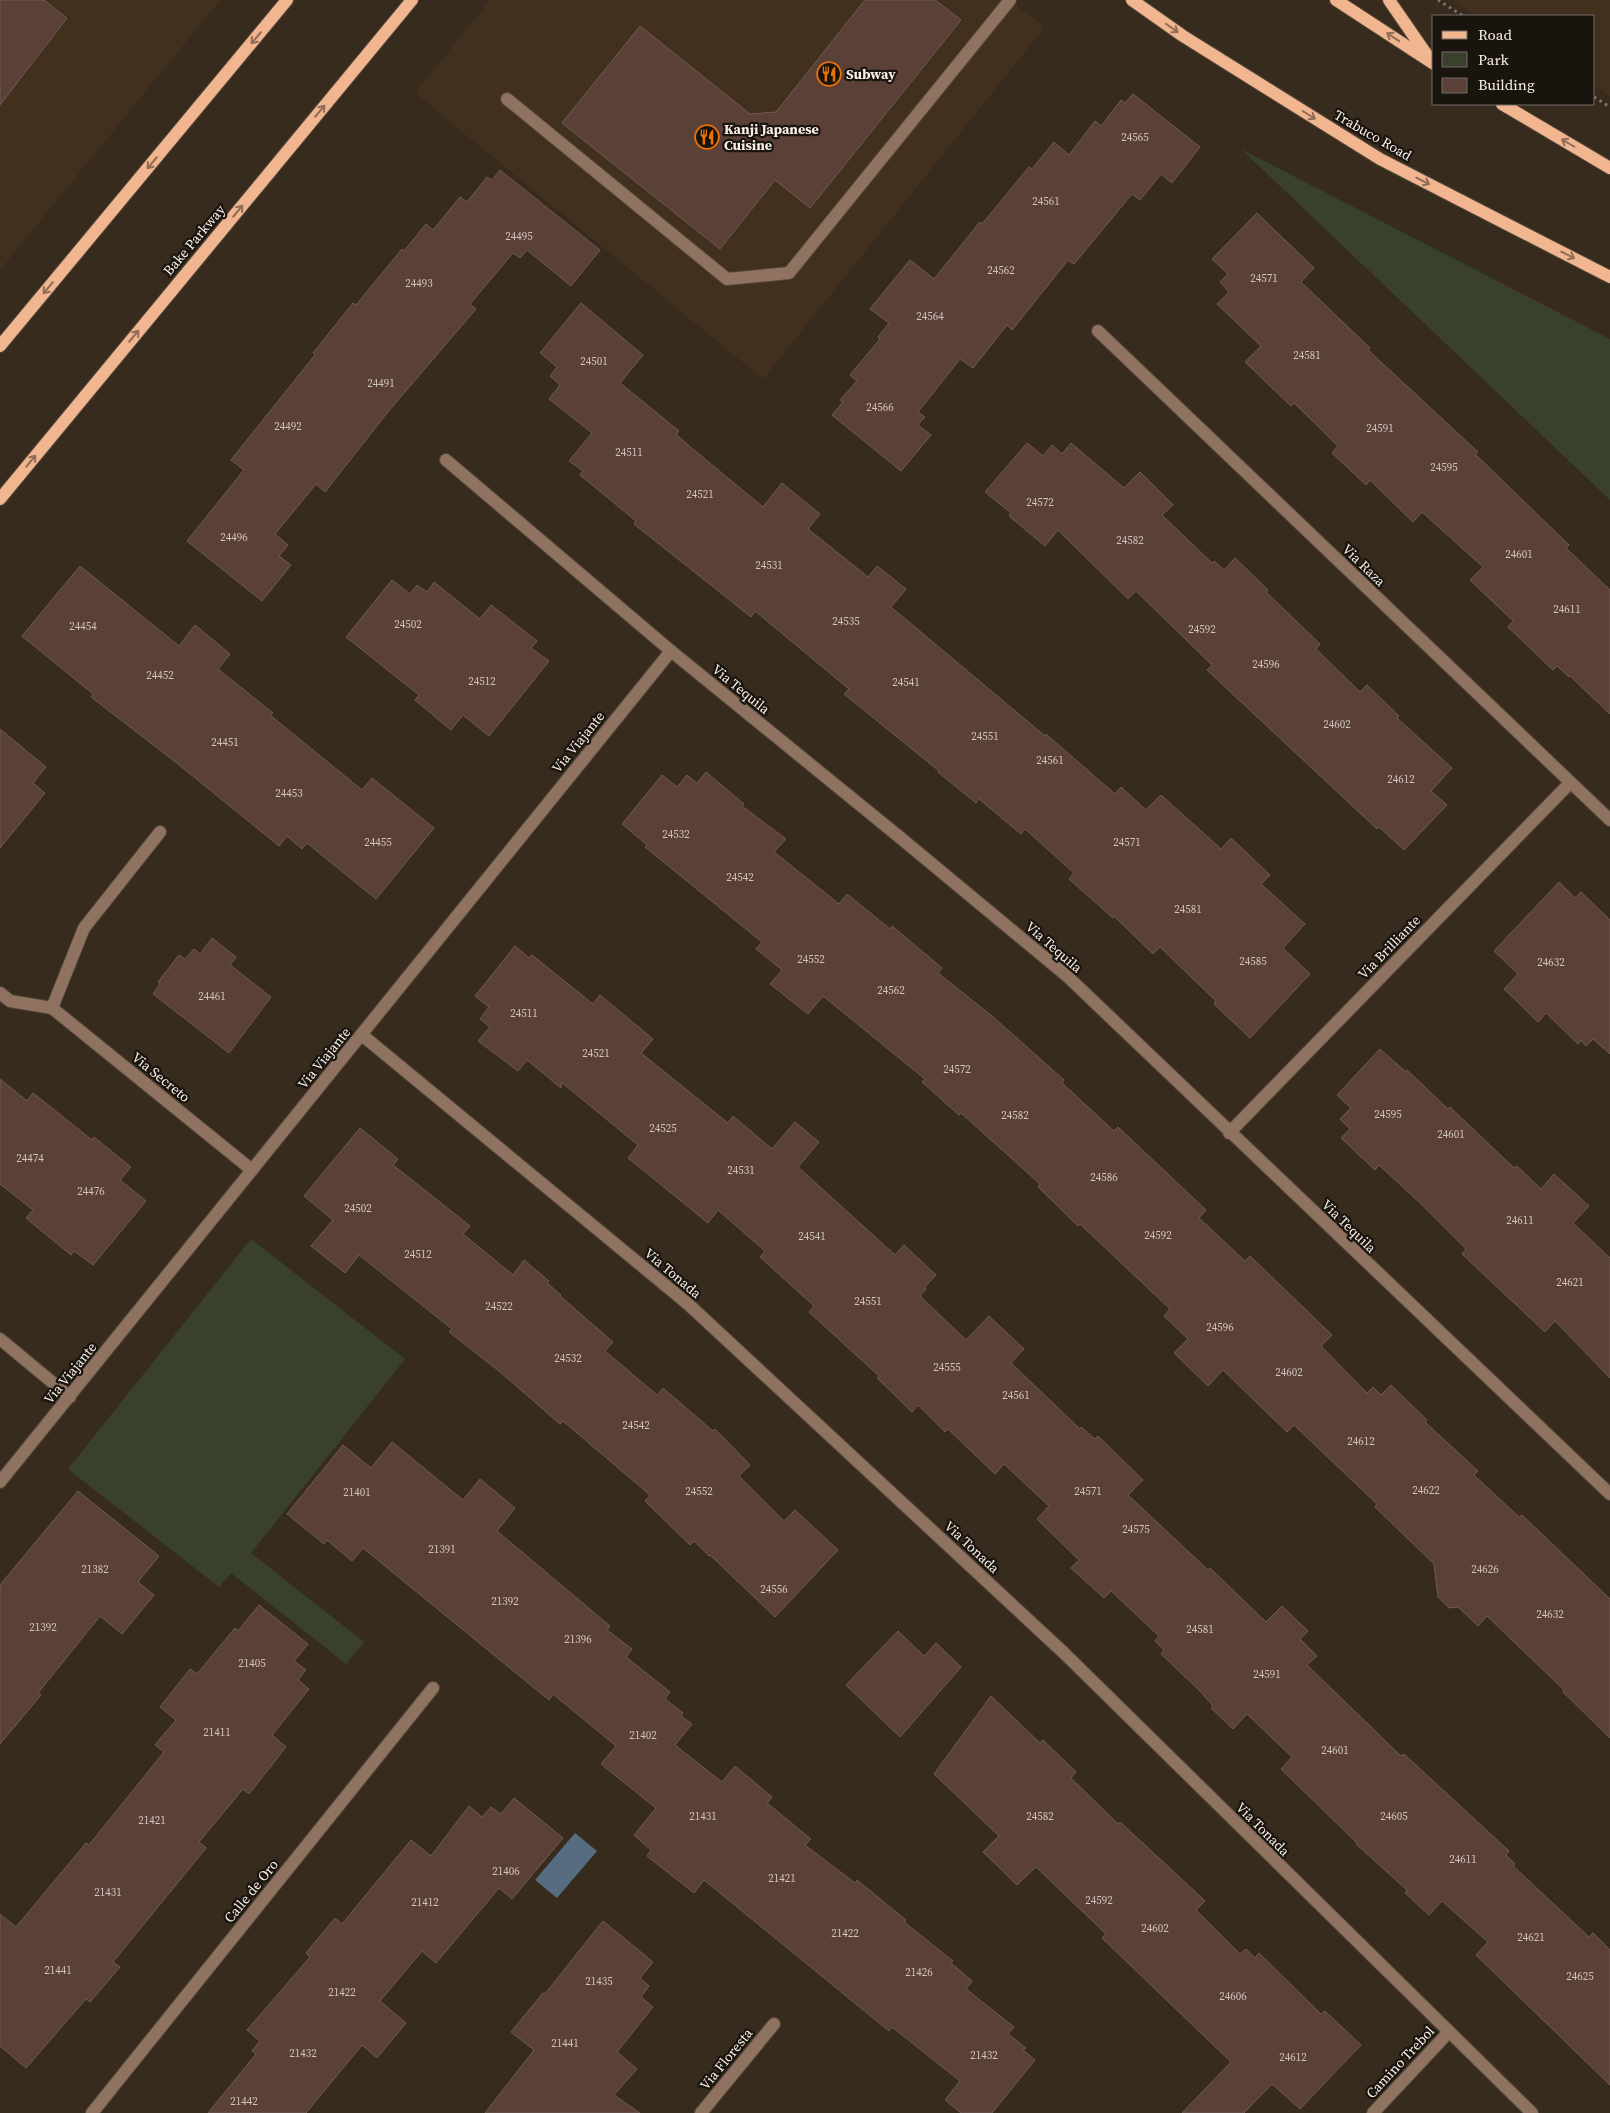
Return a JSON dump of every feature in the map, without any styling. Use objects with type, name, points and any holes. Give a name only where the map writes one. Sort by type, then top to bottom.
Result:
[{"type":"main road","points":[[0,346],[287,0]]},
{"type":"main road","name":"Bake Parkway","points":[[0,499],[412,0]]},
{"type":"main road","name":"Trabuco Road","points":[[1132,0],[1183,36],[1380,159],[1610,277]]},
{"type":"main road","points":[[1336,0],[1432,63]]},
{"type":"main road","points":[[1389,0],[1432,61]]},
{"type":"main road","points":[[1504,105],[1610,168]]},
{"type":"street","points":[[506,99],[726,279],[789,273],[1010,0]]},
{"type":"street","name":"Via Raza","points":[[1098,331],[1610,820]]},
{"type":"street","name":"Via Tequila","points":[[446,460],[671,652],[897,834],[1067,976],[1229,1133],[1610,1494]]},
{"type":"street","name":"Via Viajante","points":[[0,1482],[671,652]]},
{"type":"street","name":"Via Brilliante","points":[[1229,1133],[1570,783]]},
{"type":"street","points":[[52,1008],[84,928],[160,832]]},
{"type":"street","name":"Via Secreto","points":[[0,993],[10,1001],[52,1008],[252,1170]]},
{"type":"street","name":"Via Tonada","points":[[362,1035],[695,1311],[1064,1653],[1532,2113]]},
{"type":"street","points":[[0,1339],[70,1397]]},
{"type":"street","name":"Calle de Oro","points":[[92,2113],[433,1688]]},
{"type":"street","name":"Via Floresta","points":[[702,2113],[774,2024]]},
{"type":"street","name":"Camino Trebol","points":[[1373,2113],[1449,2032]]},
{"type":"path","points":[[1438,0],[1461,15]]},
{"type":"path","points":[[1595,98],[1610,106]]},
{"type":"shaded area","points":[[0,0],[220,0],[0,270]]},
{"type":"shaded area","points":[[490,0],[1009,0],[1045,27],[763,379],[415,93]]},
{"type":"shaded area","points":[[1452,0],[1610,0],[1610,96],[1595,87],[1595,15],[1475,15]]},
{"type":"green space","points":[[1241,149],[1610,339],[1610,500]]},
{"type":"green space","points":[[251,1239],[405,1359],[251,1553],[364,1642],[346,1664],[231,1573],[219,1587],[68,1469]]},
{"type":"water","points":[[575,1833],[597,1851],[557,1898],[535,1880]]},
{"type":"building","points":[[0,0],[44,0],[67,18],[0,105]]},
{"type":"building","points":[[865,0],[935,0],[961,20],[810,208],[775,180],[720,249],[562,123],[640,26],[750,114],[776,112]]},
{"type":"building","points":[[1133,94],[1200,147],[1172,183],[1161,174],[1140,200],[1132,194],[1074,264],[1068,260],[1012,330],[1007,325],[973,368],[960,359],[918,412],[925,417],[918,425],[931,435],[901,471],[832,415],[843,402],[840,400],[857,381],[850,375],[880,339],[878,337],[889,323],[870,309],[910,260],[934,279],[980,222],[982,224],[1029,167],[1032,169],[1054,142],[1069,155],[1095,121],[1101,126],[1121,100],[1125,103]]},
{"type":"building","points":[[500,170],[600,250],[571,286],[527,250],[520,258],[513,253],[470,304],[476,309],[387,413],[325,492],[316,484],[275,534],[288,545],[279,556],[291,565],[262,601],[187,541],[244,470],[231,460],[315,355],[313,353],[353,303],[356,305],[402,249],[404,251],[426,224],[433,230],[460,197],[467,202],[487,177],[492,180]]},
{"type":"building","points":[[1257,213],[1314,268],[1301,282],[1370,348],[1368,350],[1478,452],[1475,454],[1569,545],[1566,548],[1610,590],[1610,714],[1570,676],[1557,666],[1553,670],[1508,627],[1513,621],[1470,580],[1483,567],[1422,512],[1413,522],[1370,480],[1366,485],[1332,453],[1338,446],[1294,403],[1291,406],[1245,362],[1261,346],[1217,304],[1229,292],[1220,282],[1228,274],[1212,259]]},
{"type":"building","points":[[581,303],[643,355],[620,383],[679,431],[676,434],[688,445],[763,507],[782,483],[820,514],[808,529],[868,577],[877,566],[906,589],[891,607],[1045,736],[1046,734],[1115,794],[1121,787],[1146,810],[1161,795],[1221,849],[1231,838],[1270,875],[1261,884],[1305,924],[1283,948],[1310,974],[1250,1038],[1214,1004],[1216,1001],[1160,947],[1153,954],[1114,916],[1113,918],[1069,879],[1074,873],[1025,829],[1021,834],[979,799],[976,803],[844,694],[849,689],[755,611],[751,617],[634,524],[636,521],[580,475],[583,471],[569,461],[592,433],[549,399],[560,385],[550,376],[557,367],[540,353]]},
{"type":"building","points":[[1027,443],[1043,456],[1052,445],[1062,454],[1071,443],[1124,488],[1140,472],[1173,505],[1162,515],[1212,563],[1214,561],[1224,570],[1235,558],[1268,590],[1266,592],[1320,644],[1316,649],[1360,692],[1367,685],[1399,716],[1397,718],[1452,768],[1431,791],[1447,805],[1404,850],[1379,827],[1377,829],[1207,670],[1212,665],[1136,591],[1128,599],[1058,530],[1045,546],[1009,516],[1011,513],[985,492]]},
{"type":"building","points":[[80,566],[179,646],[195,625],[230,654],[218,669],[273,713],[270,715],[362,790],[372,778],[434,828],[376,899],[307,843],[302,849],[287,836],[279,846],[178,764],[91,697],[93,694],[22,636]]},
{"type":"building","points":[[392,580],[410,594],[417,585],[427,592],[434,582],[480,619],[491,605],[537,641],[531,648],[549,661],[489,736],[463,715],[451,730],[415,700],[419,695],[346,637]]},
{"type":"building","points":[[0,729],[46,767],[33,783],[45,793],[0,848]]},
{"type":"building","points":[[706,772],[744,804],[742,806],[786,839],[774,852],[839,904],[847,894],[890,929],[892,926],[942,968],[938,973],[992,1016],[1064,1080],[1062,1083],[1114,1131],[1118,1127],[1206,1210],[1199,1218],[1245,1261],[1250,1256],[1332,1335],[1321,1346],[1367,1393],[1373,1387],[1381,1395],[1391,1385],[1427,1420],[1425,1422],[1478,1471],[1474,1475],[1519,1517],[1522,1515],[1610,1599],[1610,1738],[1563,1692],[1564,1690],[1487,1616],[1478,1626],[1458,1607],[1449,1608],[1438,1597],[1434,1564],[1375,1507],[1377,1504],[1294,1425],[1287,1432],[1223,1370],[1208,1386],[1174,1353],[1188,1339],[1164,1316],[1170,1309],[1080,1224],[1078,1226],[1038,1187],[1040,1184],[961,1113],[959,1115],[922,1082],[925,1079],[823,996],[808,1014],[770,984],[782,970],[756,949],[762,942],[645,847],[647,845],[622,824],[662,775],[677,787],[687,775],[697,783]]},
{"type":"building","points":[[1559,882],[1575,898],[1581,892],[1610,920],[1610,1054],[1593,1039],[1586,1046],[1581,1040],[1578,1044],[1546,1013],[1538,1022],[1504,989],[1518,974],[1494,951]]},
{"type":"building","points":[[212,938],[236,957],[230,965],[271,997],[229,1053],[153,994],[160,984],[158,982],[179,955],[185,959],[194,949],[200,954]]},
{"type":"building","points":[[515,946],[529,958],[532,955],[593,1004],[600,995],[653,1039],[641,1053],[728,1123],[733,1116],[772,1149],[795,1122],[819,1142],[798,1167],[895,1255],[904,1245],[936,1275],[924,1288],[926,1289],[920,1296],[966,1340],[989,1316],[1024,1349],[1011,1363],[1080,1429],[1081,1427],[1095,1439],[1098,1436],[1143,1480],[1128,1495],[1208,1570],[1210,1568],[1266,1622],[1282,1606],[1308,1631],[1300,1639],[1317,1656],[1307,1665],[1401,1756],[1404,1754],[1509,1851],[1506,1855],[1515,1864],[1513,1866],[1589,1937],[1593,1933],[1610,1950],[1610,2085],[1476,1955],[1488,1942],[1442,1901],[1429,1915],[1405,1893],[1407,1890],[1356,1844],[1281,1769],[1292,1757],[1247,1714],[1233,1729],[1211,1708],[1213,1706],[1200,1691],[1161,1654],[1164,1650],[1155,1641],[1159,1636],[1111,1591],[1104,1598],[1071,1568],[1079,1560],[1037,1519],[1049,1506],[1004,1464],[995,1474],[948,1429],[945,1432],[918,1405],[912,1412],[877,1378],[879,1376],[809,1312],[814,1306],[760,1257],[765,1251],[718,1210],[708,1223],[628,1158],[638,1145],[561,1082],[561,1088],[527,1060],[518,1071],[478,1041],[490,1027],[480,1019],[489,1007],[475,996]]},
{"type":"building","points":[[1380,1049],[1406,1072],[1407,1070],[1448,1109],[1450,1107],[1514,1168],[1517,1166],[1541,1189],[1554,1174],[1589,1206],[1573,1223],[1610,1258],[1610,1378],[1555,1321],[1545,1332],[1462,1254],[1466,1249],[1419,1202],[1379,1165],[1375,1170],[1341,1138],[1350,1129],[1340,1119],[1351,1108],[1337,1095]]},
{"type":"building","points":[[0,1079],[27,1101],[33,1093],[92,1140],[94,1137],[131,1167],[120,1180],[146,1201],[93,1265],[74,1251],[71,1255],[26,1218],[33,1210],[0,1184]]},
{"type":"building","points":[[360,1128],[398,1159],[393,1165],[470,1226],[463,1234],[513,1275],[524,1260],[549,1281],[547,1283],[560,1296],[613,1342],[605,1351],[657,1395],[663,1388],[713,1431],[715,1429],[750,1465],[739,1476],[784,1521],[795,1510],[838,1550],[775,1617],[694,1541],[690,1545],[645,1501],[650,1495],[563,1421],[560,1424],[499,1371],[449,1332],[452,1329],[359,1255],[345,1273],[311,1246],[333,1220],[304,1196]]},
{"type":"building","points":[[392,1442],[463,1500],[480,1479],[515,1508],[497,1531],[610,1626],[607,1630],[632,1649],[626,1657],[670,1692],[665,1699],[683,1713],[681,1716],[692,1724],[675,1745],[722,1782],[735,1766],[772,1797],[767,1803],[811,1839],[805,1845],[855,1883],[857,1880],[906,1920],[904,1922],[953,1961],[951,1963],[972,1981],[966,1989],[1014,2027],[1008,2034],[1026,2048],[1023,2050],[1035,2060],[992,2113],[961,2113],[945,2100],[960,2081],[892,2027],[889,2031],[704,1880],[694,1893],[647,1856],[651,1850],[634,1835],[656,1808],[601,1764],[616,1746],[553,1694],[549,1700],[363,1548],[352,1561],[327,1540],[324,1544],[287,1514],[343,1445],[371,1468]]},
{"type":"building","points":[[78,1491],[159,1556],[138,1582],[154,1595],[122,1634],[100,1616],[38,1693],[41,1695],[0,1744],[0,1585]]},
{"type":"building","points":[[259,1605],[308,1644],[294,1661],[306,1670],[298,1680],[309,1689],[272,1735],[286,1747],[249,1794],[243,1789],[199,1842],[206,1848],[113,1962],[120,1967],[90,2002],[86,1999],[26,2068],[0,2046],[0,1914],[16,1927],[86,1843],[89,1845],[164,1752],[155,1745],[176,1720],[160,1707],[190,1669],[197,1674],[235,1628],[238,1631]]},
{"type":"building","points":[[898,1631],[924,1656],[936,1643],[961,1667],[900,1737],[846,1685]]},
{"type":"building","points":[[991,1696],[1040,1743],[1043,1740],[1076,1772],[1071,1778],[1118,1824],[1120,1822],[1205,1901],[1196,1910],[1240,1954],[1246,1949],[1255,1958],[1259,1953],[1321,2014],[1325,2011],[1361,2045],[1300,2109],[1272,2084],[1244,2113],[1182,2113],[1231,2062],[1102,1938],[1106,1934],[1036,1867],[1017,1885],[983,1852],[999,1836],[934,1774]]},
{"type":"building","points":[[514,1798],[563,1838],[512,1899],[499,1888],[436,1963],[422,1951],[380,2001],[406,2023],[377,2058],[362,2045],[306,2113],[208,2113],[256,2054],[252,2051],[260,2041],[247,2030],[310,1957],[306,1953],[335,1918],[342,1924],[411,1840],[431,1856],[469,1806],[482,1817],[491,1807],[501,1814]]},
{"type":"building","points":[[603,1921],[653,1962],[640,1978],[649,1986],[641,1997],[653,2007],[617,2052],[637,2069],[614,2095],[640,2113],[485,2113],[534,2050],[511,2032],[543,1993],[545,1994]]},
{"type":"place","name":"Subway","points":[[829,74]]},
{"type":"place","name":"Kanji Japanese Cuisine","points":[[707,137]]}]
